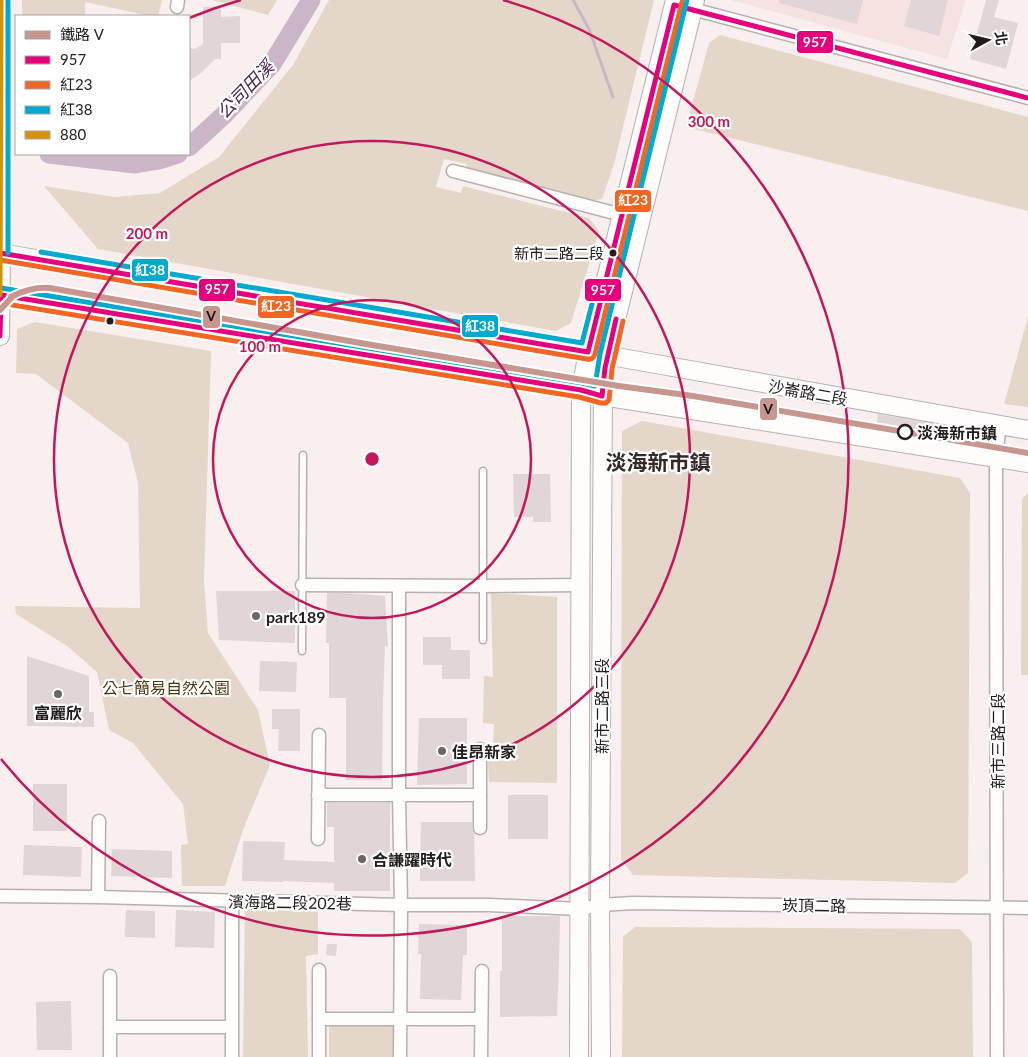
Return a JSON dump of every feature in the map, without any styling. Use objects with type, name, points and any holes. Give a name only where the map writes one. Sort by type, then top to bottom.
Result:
[{"type":"street","points":[[0,336],[1,0]]},
{"type":"street","points":[[581,390],[588,352],[675,2],[694,4],[1028,98]]},
{"type":"street","points":[[607,356],[694,4]]},
{"type":"street","points":[[453,172],[622,215]]},
{"type":"street","name":"沙崙路二段","points":[[1,253],[588,352],[1028,430]]},
{"type":"street","points":[[0,295],[581,390],[602,396],[1028,463]]},
{"type":"street","name":"新市二路三段","points":[[601,1057],[602,383],[607,356]]},
{"type":"street","name":"新市二路三段","points":[[579,1057],[581,390]]},
{"type":"street","name":"新市三路二段","points":[[997,1057],[996,458],[999,432],[1002,426]]},
{"type":"street","points":[[302,585],[580,585]]},
{"type":"street","points":[[399,586],[400,1057]]},
{"type":"street","points":[[318,839],[319,735]]},
{"type":"street","points":[[480,748],[480,828]]},
{"type":"street","points":[[318,795],[480,795]]},
{"type":"street","points":[[98,897],[99,820]]},
{"type":"street","name":"濱海路二段202巷","points":[[0,896],[580,908]]},
{"type":"street","points":[[232,901],[232,1057]]},
{"type":"street","name":"崁頂二路","points":[[580,908],[633,903],[1028,908]]},
{"type":"street","points":[[319,970],[319,1057]]},
{"type":"street","points":[[481,1057],[482,971]]},
{"type":"street","points":[[110,976],[110,1057]]},
{"type":"street","points":[[319,1019],[481,1019]]},
{"type":"street","points":[[110,1027],[231,1027]]},
{"type":"lane","points":[[302,651],[303,455]]},
{"type":"lane","points":[[483,470],[483,640]]},
{"type":"shaded area","points":[[731,0],[966,0],[947,59]]},
{"type":"green space","points":[[22,0],[162,0],[158,15],[145,15],[85,2],[85,15],[22,15]]},
{"type":"green space","points":[[212,0],[277,0],[268,15]]},
{"type":"green space","points":[[329,0],[654,0],[614,164],[602,199],[590,201],[467,170],[467,164],[444,159],[436,187],[461,193],[463,186],[589,218],[599,231],[571,323],[556,331],[98,249],[44,186],[115,197],[160,193],[219,157],[293,65]]},
{"type":"green space","points":[[720,35],[1028,117],[1028,211],[686,127],[709,43]]},
{"type":"green space","points":[[1028,317],[1028,407],[1004,404]]},
{"type":"green space","name":"公七簡易自然公園","points":[[35,322],[211,351],[204,581],[208,633],[258,710],[270,765],[244,827],[225,886],[182,886],[181,845],[188,844],[183,804],[133,743],[109,730],[97,672],[67,646],[16,614],[15,606],[140,608],[138,483],[128,443],[36,374],[16,373],[17,329]]},
{"type":"green space","points":[[642,421],[960,478],[970,493],[968,873],[955,883],[633,875],[621,859],[622,431]]},
{"type":"green space","points":[[1028,493],[1028,675],[1021,675],[1022,499]]},
{"type":"green space","points":[[491,593],[557,597],[557,783],[489,782],[487,747],[493,747],[494,724],[483,723],[484,676],[493,677]]},
{"type":"green space","points":[[245,908],[318,912],[318,954],[306,956],[308,1057],[243,1057]]},
{"type":"green space","points":[[635,927],[960,929],[972,942],[973,1057],[622,1057],[623,937]]},
{"type":"green space","points":[[329,1023],[394,1023],[393,1057],[329,1057]]},
{"type":"building","points":[[779,0],[863,0],[857,24],[779,3]]},
{"type":"building","points":[[911,0],[948,0],[939,36],[904,26]]},
{"type":"building","points":[[986,0],[999,0],[994,17],[1018,23],[1006,69],[970,59]]},
{"type":"building","points":[[221,6],[221,17],[240,16],[240,43],[221,43],[221,59],[215,59],[201,73],[190,80],[190,48],[195,49],[203,44],[203,7]]},
{"type":"building","points":[[878,414],[940,425],[938,438],[876,428]]},
{"type":"building","points":[[513,474],[550,474],[551,522],[533,522],[533,517],[514,517]]},
{"type":"building","name":"park189","points":[[216,591],[295,591],[295,643],[219,640]]},
{"type":"building","points":[[327,593],[385,596],[388,647],[385,646],[382,780],[346,780],[346,698],[329,698],[329,643],[326,643]]},
{"type":"building","points":[[423,637],[451,637],[451,650],[470,650],[470,679],[442,679],[442,665],[423,665]]},
{"type":"building","name":"富麗欣","points":[[27,656],[89,676],[89,712],[94,712],[94,727],[27,726]]},
{"type":"building","points":[[260,661],[297,662],[296,692],[259,691]]},
{"type":"building","points":[[272,709],[300,709],[300,751],[278,751],[279,729],[272,729]]},
{"type":"building","name":"佳昂新家","points":[[419,718],[467,718],[467,784],[417,785]]},
{"type":"building","points":[[33,784],[67,784],[67,831],[33,831]]},
{"type":"building","points":[[508,795],[548,795],[548,839],[508,839]]},
{"type":"building","name":"合謙躍時代","points":[[327,803],[390,803],[390,891],[334,891],[334,883],[242,881],[243,841],[285,842],[284,860],[334,862],[334,827],[327,827]]},
{"type":"building","points":[[421,822],[472,822],[475,881],[420,881]]},
{"type":"building","points":[[24,845],[82,847],[81,877],[23,875]]},
{"type":"building","points":[[112,849],[172,851],[172,878],[111,876]]},
{"type":"building","points":[[126,910],[155,911],[155,938],[125,937]]},
{"type":"building","points":[[176,910],[215,912],[214,948],[175,947]]},
{"type":"building","points":[[502,916],[560,916],[557,1016],[500,1017]]},
{"type":"building","points":[[419,924],[467,925],[467,955],[463,955],[461,1000],[420,999],[421,954],[418,954]]},
{"type":"building","points":[[327,944],[337,944],[336,956],[326,955]]},
{"type":"building","points":[[71,1001],[72,1050],[37,1050],[36,1002]]},
{"type":"waterway","name":"公司田溪","points":[[190,146],[224,115],[272,64],[311,0]]},
{"type":"waterway","points":[[573,0],[589,29],[613,97]]},
{"type":"waterway","name":"公司田溪","points":[[58,155],[135,164],[175,155]]},
{"type":"rail line","name":"V","points":[[0,310],[13,296],[11,297],[20,292],[50,288],[366,344],[619,386],[693,396],[1028,453]]},
{"type":"transit line","name":"880","points":[[0,295],[1,0]]},
{"type":"transit line","name":"紅38","points":[[8,0],[8,253]]},
{"type":"transit line","name":"紅38","points":[[1,288],[595,386],[600,354],[687,0]]},
{"type":"transit line","name":"紅23","points":[[0,260],[591,359],[595,354],[682,2]]},
{"type":"transit line","name":"957","points":[[0,253],[588,352],[674,5],[1028,98]]},
{"type":"transit line","name":"紅38","points":[[41,252],[582,343],[593,300]]},
{"type":"transit line","name":"957","points":[[0,336],[1,295],[581,390],[602,396],[605,368],[616,319]]},
{"type":"transit line","name":"紅23","points":[[0,303],[579,397],[601,403],[606,403],[609,400],[612,369],[623,321]]},
{"type":"place","name":"新市二路二段","points":[[613,253]]},
{"type":"place","name":"淡海新市鎮","points":[[905,432]]},
{"type":"place","name":"park189","points":[[256,616]]},
{"type":"place","name":"富麗欣","points":[[58,694]]},
{"type":"place","name":"佳昂新家","points":[[442,751]]},
{"type":"place","name":"合謙躍時代","points":[[362,859]]},
{"type":"district","name":"淡海新市鎮","points":[[658,461]]}]
